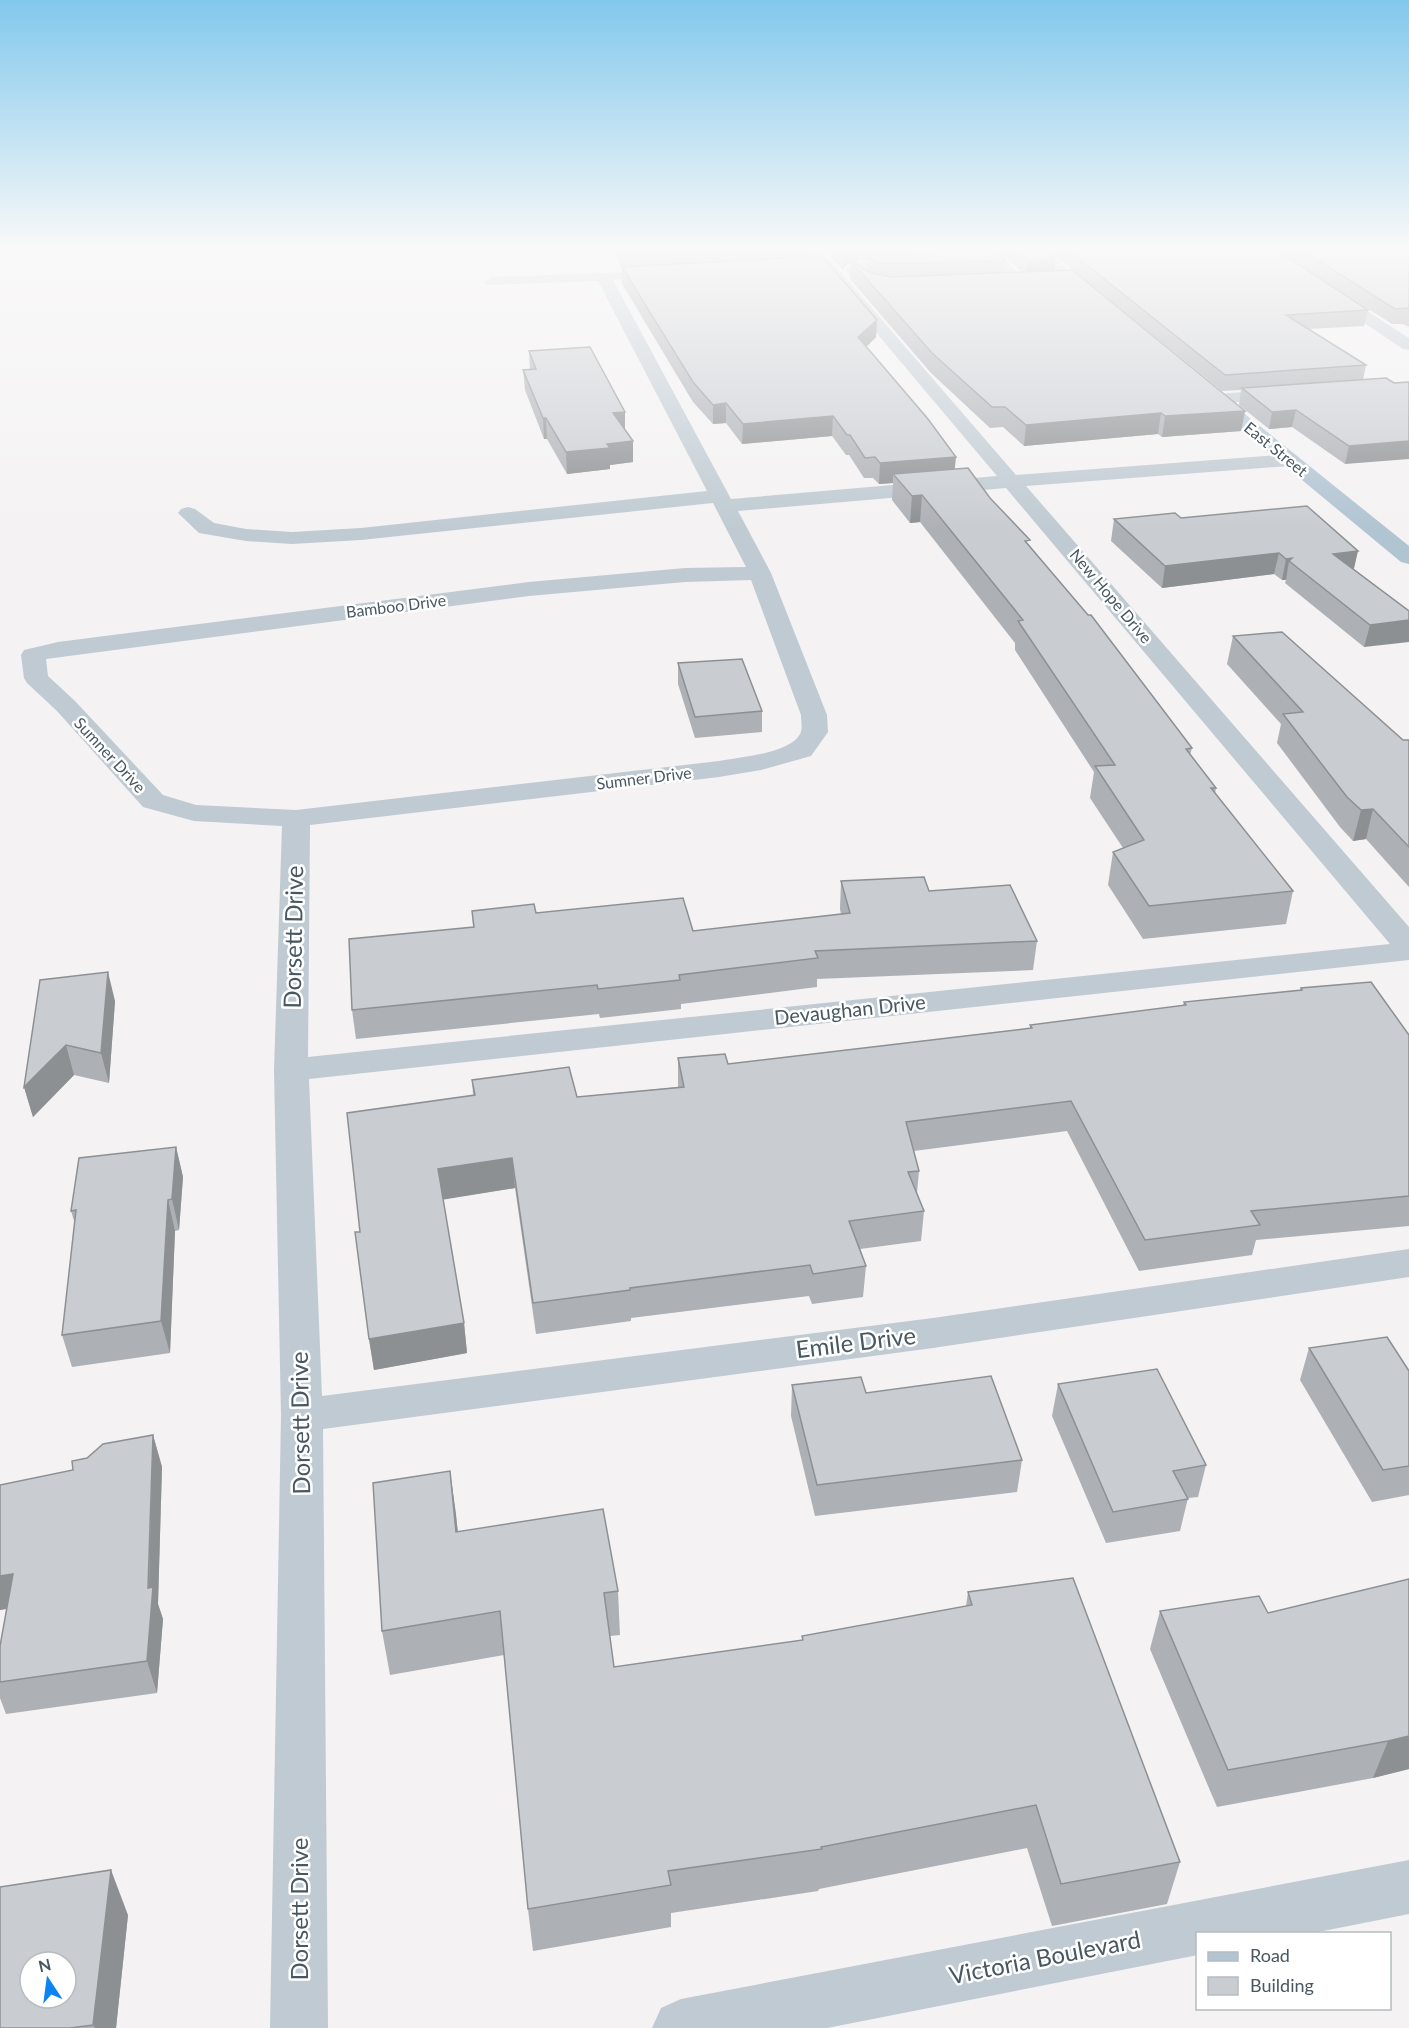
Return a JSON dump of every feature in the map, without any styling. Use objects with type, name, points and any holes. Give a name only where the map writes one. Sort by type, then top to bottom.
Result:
[{"type":"main road","name":"East Street","points":[[1197,384],[1409,558]]},
{"type":"street","name":"Sumner Drive","points":[[33,655],[36,678],[66,706],[153,801],[194,813],[296,818],[719,769],[761,762],[802,750],[815,732],[814,715],[760,573],[637,342]]},
{"type":"street","name":"New Hope Drive","points":[[893,342],[1409,946]]},
{"type":"street","points":[[1215,399],[1304,393]]},
{"type":"street","points":[[188,513],[207,528],[246,535],[292,538],[361,534],[721,501],[1290,460]]},
{"type":"street","name":"Bamboo Drive","points":[[33,655],[58,649],[529,589],[685,575],[760,573]]},
{"type":"street","name":"Dorsett Drive","points":[[296,818],[291,1070],[302,1415],[299,2028]]},
{"type":"street","name":"Devaughan Drive","points":[[291,1070],[1409,951]]},
{"type":"street","name":"Emile Drive","points":[[302,1415],[933,1333],[1409,1263]]},
{"type":"street","name":"Victoria Boulevard","points":[[681,2028],[1409,1887]]},
{"type":"building","points":[[668,342],[862,342],[928,419],[956,457],[880,463],[875,457],[865,458],[850,435],[847,435],[833,416],[743,424],[726,403],[713,405],[693,382]]},
{"type":"building","points":[[922,342],[1160,342],[1245,411],[1165,416],[1161,413],[1026,425],[1005,407],[992,407]]},
{"type":"building","points":[[1183,342],[1329,342],[1366,365],[1225,375]]},
{"type":"building","points":[[590,347],[625,412],[613,413],[633,441],[607,444],[610,448],[566,452],[546,418],[543,418],[523,370],[536,369],[529,351]]},
{"type":"building","points":[[1386,378],[1394,383],[1409,382],[1409,441],[1349,446],[1296,410],[1272,412],[1242,388]]},
{"type":"building","points":[[968,468],[990,498],[1030,540],[1025,541],[1088,615],[1091,615],[1192,748],[1186,749],[1216,788],[1211,788],[1293,891],[1149,906],[1113,852],[1144,840],[1095,766],[1115,765],[1018,621],[1023,620],[922,495],[912,496],[893,474]]},
{"type":"building","points":[[1307,506],[1358,551],[1333,554],[1409,611],[1409,620],[1370,625],[1289,561],[1292,558],[1286,559],[1279,553],[1165,566],[1114,519],[1175,513],[1181,518]]},
{"type":"building","points":[[1282,632],[1403,740],[1409,740],[1409,847],[1373,809],[1361,810],[1347,797],[1283,714],[1303,712],[1233,636]]},
{"type":"building","points":[[742,659],[762,711],[695,717],[678,663]]},
{"type":"building","points":[[924,877],[929,891],[1010,885],[1037,941],[815,951],[818,958],[679,975],[680,980],[598,989],[597,985],[352,1010],[349,939],[474,927],[472,911],[534,904],[536,913],[683,898],[693,931],[850,913],[841,881]]},
{"type":"building","points":[[108,972],[101,1053],[66,1045],[24,1087],[40,980]]},
{"type":"building","points":[[1371,982],[1409,1035],[1409,1196],[1251,1211],[1260,1225],[1145,1240],[1071,1101],[906,1122],[919,1171],[908,1172],[924,1211],[849,1221],[866,1266],[813,1274],[810,1265],[533,1303],[512,1158],[438,1169],[464,1323],[369,1339],[355,1232],[360,1232],[347,1113],[475,1095],[472,1080],[569,1067],[577,1097],[684,1087],[678,1058],[725,1054],[728,1064],[1032,1028],[1030,1025],[1186,1005],[1184,1002]]},
{"type":"building","points":[[176,1147],[172,1199],[168,1200],[161,1321],[62,1335],[76,1210],[71,1211],[79,1158]]},
{"type":"building","points":[[1387,1337],[1409,1371],[1409,1466],[1383,1470],[1309,1348]]},
{"type":"building","points":[[1157,1369],[1206,1465],[1173,1471],[1188,1499],[1113,1512],[1058,1384]]},
{"type":"building","points":[[991,1376],[1022,1460],[817,1485],[792,1385],[861,1377],[866,1393]]},
{"type":"building","points":[[153,1435],[148,1588],[153,1587],[147,1661],[0,1682],[0,1646],[13,1574],[0,1576],[0,1485],[73,1470],[72,1461],[87,1458],[103,1444]]},
{"type":"building","points":[[450,1471],[456,1532],[603,1509],[618,1591],[604,1593],[614,1667],[803,1640],[802,1636],[972,1605],[968,1592],[1073,1578],[1180,1862],[1061,1884],[1036,1805],[821,1847],[822,1849],[668,1871],[671,1885],[528,1909],[500,1611],[382,1631],[373,1483]]},
{"type":"building","points":[[1409,1579],[1409,1736],[1228,1770],[1160,1611],[1259,1596],[1268,1613]]},
{"type":"building","points":[[111,1870],[93,2025],[70,2028],[0,2028],[0,1887]]}]
